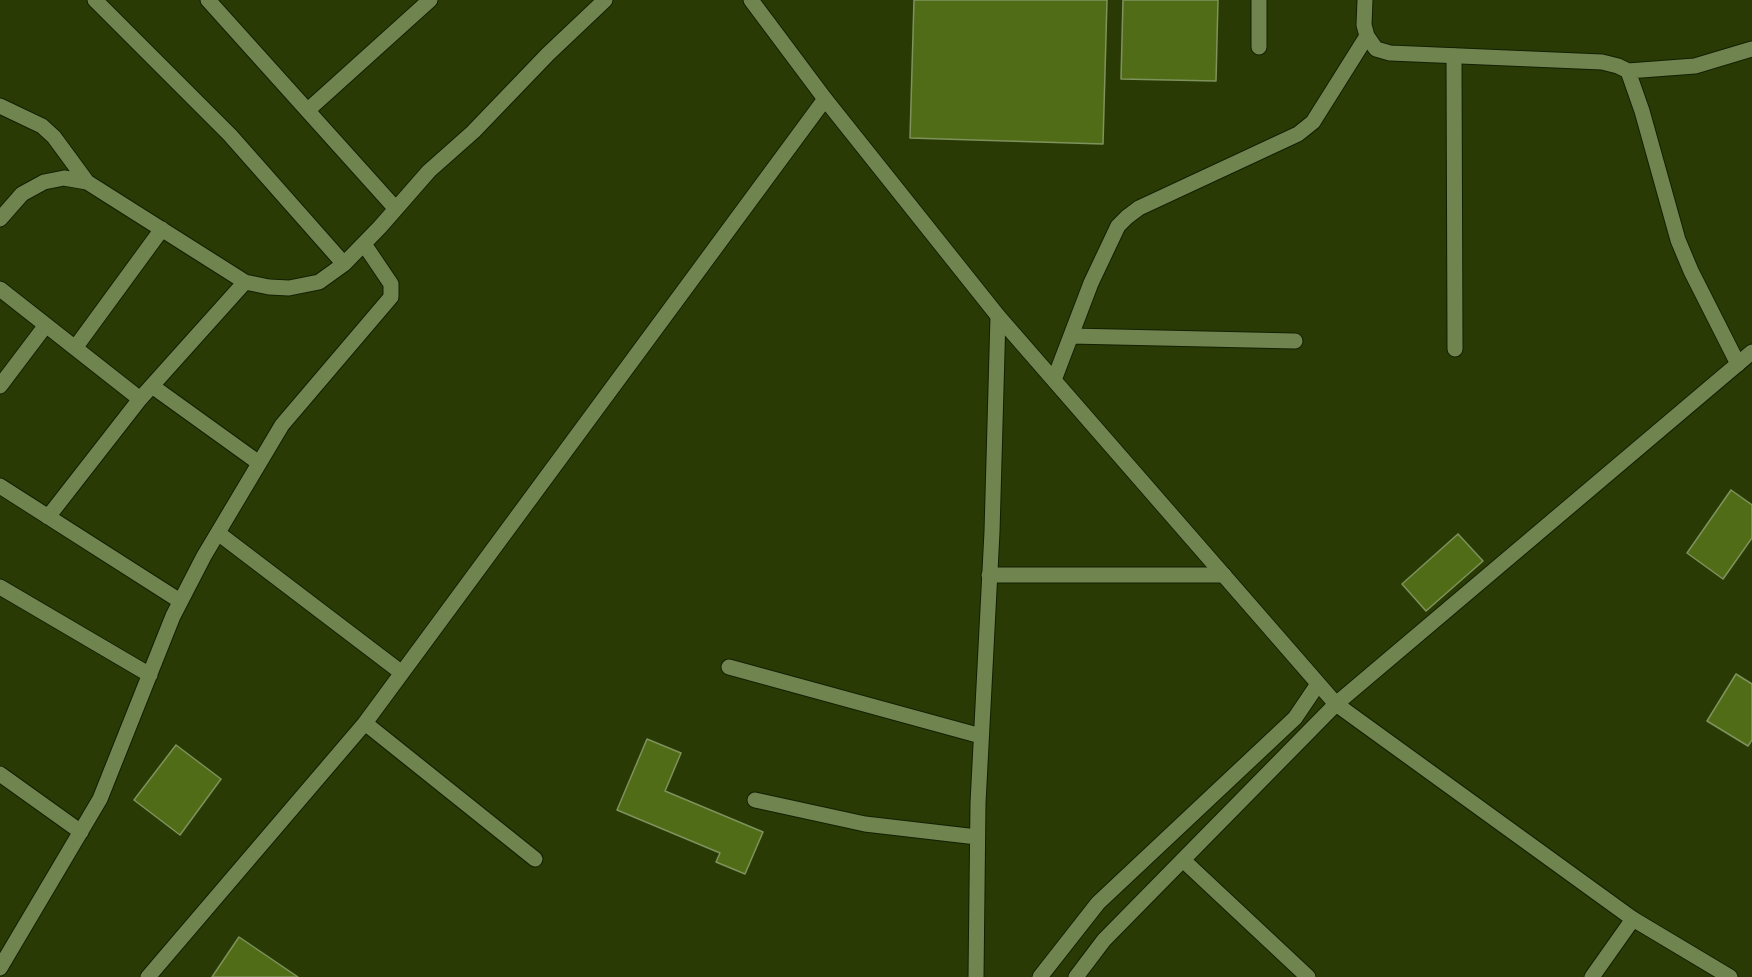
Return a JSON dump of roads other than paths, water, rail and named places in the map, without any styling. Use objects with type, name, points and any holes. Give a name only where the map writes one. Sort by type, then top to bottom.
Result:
[{"type":"street","points":[[95,0],[230,135],[344,264]]},
{"type":"street","points":[[208,0],[396,209]]},
{"type":"street","points":[[308,110],[430,0]]},
{"type":"street","points":[[0,106],[42,126],[54,137],[87,182],[245,282],[289,288],[319,282],[344,264],[429,171],[473,132],[548,54],[605,0]]},
{"type":"street","points":[[751,0],[825,99],[998,316],[1336,704],[1633,918],[1730,977]]},
{"type":"street","points":[[1258,47],[1259,0]]},
{"type":"street","points":[[1365,0],[1364,25],[1367,36],[1376,49],[1390,53],[1602,62],[1628,71],[1695,66],[1752,49]]},
{"type":"street","points":[[1054,380],[1091,283],[1118,226],[1126,217],[1138,208],[1298,134],[1313,122],[1367,36]]},
{"type":"street","points":[[1454,56],[1455,350]]},
{"type":"street","points":[[1628,71],[1642,111],[1678,240],[1691,271],[1738,364]]},
{"type":"street","points":[[148,977],[365,723],[825,99]]},
{"type":"street","points":[[0,219],[22,194],[44,182],[64,178],[87,182]]},
{"type":"street","points":[[75,348],[162,229]]},
{"type":"street","points":[[0,968],[100,799],[180,602],[218,533],[282,425],[391,297],[391,284],[364,244]]},
{"type":"street","points":[[48,516],[140,399],[245,282]]},
{"type":"street","points":[[0,289],[140,399]]},
{"type":"street","points":[[976,977],[981,736],[998,316]]},
{"type":"street","points":[[0,386],[46,325]]},
{"type":"street","points":[[1071,336],[1295,341]]},
{"type":"street","points":[[1076,977],[1104,940],[1336,704],[1752,352]]},
{"type":"street","points":[[152,386],[260,463]]},
{"type":"street","points":[[0,486],[180,602]]},
{"type":"street","points":[[218,533],[402,673]]},
{"type":"street","points":[[989,575],[1224,575]]},
{"type":"street","points":[[0,587],[150,675]]},
{"type":"street","points":[[729,667],[981,736]]},
{"type":"street","points":[[1040,977],[1098,903],[1295,718],[1318,684]]},
{"type":"street","points":[[365,723],[535,859]]},
{"type":"street","points":[[0,774],[81,832]]},
{"type":"street","points":[[755,800],[865,824],[978,837]]},
{"type":"street","points":[[1183,860],[1308,977]]},
{"type":"street","points":[[1592,977],[1633,918]]}]
